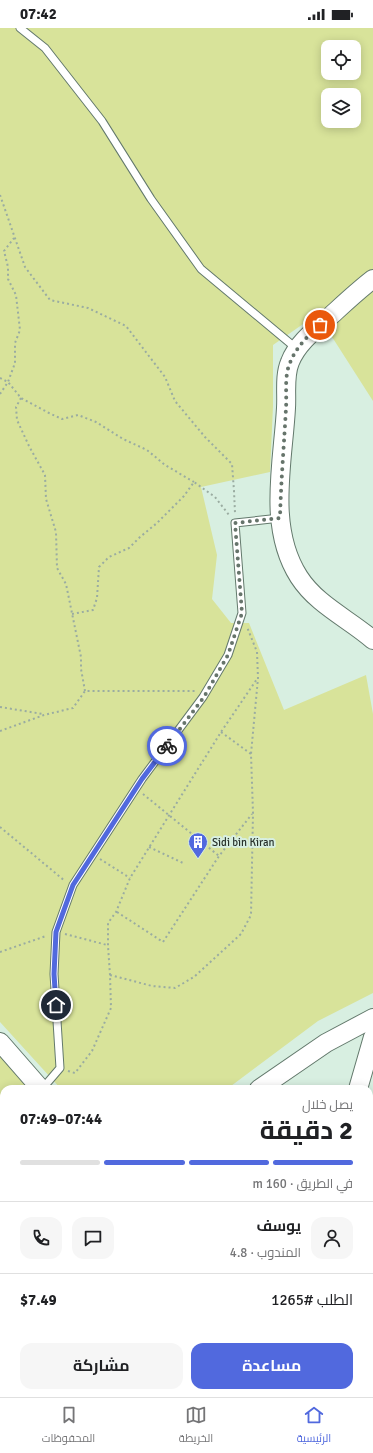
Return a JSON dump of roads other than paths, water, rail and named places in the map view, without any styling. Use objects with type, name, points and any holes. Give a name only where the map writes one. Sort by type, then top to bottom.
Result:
[{"type":"street","points":[[373,279],[356,292],[309,336],[297,349],[289,363],[280,483],[280,518],[285,544],[303,582],[324,603],[373,640]]},
{"type":"street","points":[[265,1085],[326,1043],[373,1018]]},
{"type":"street","points":[[359,1085],[373,1036]]},
{"type":"street","points":[[0,1042],[38,1085]]},
{"type":"lane","points":[[20,28],[45,48],[102,121],[151,199],[202,269],[297,349]]},
{"type":"lane","points":[[45,1085],[60,1068],[54,974],[56,932],[72,888],[136,788],[207,691],[228,655],[242,613],[235,523],[280,518]]},
{"type":"place","name":"Sidi bin Kiran","points":[[198,859]]}]
